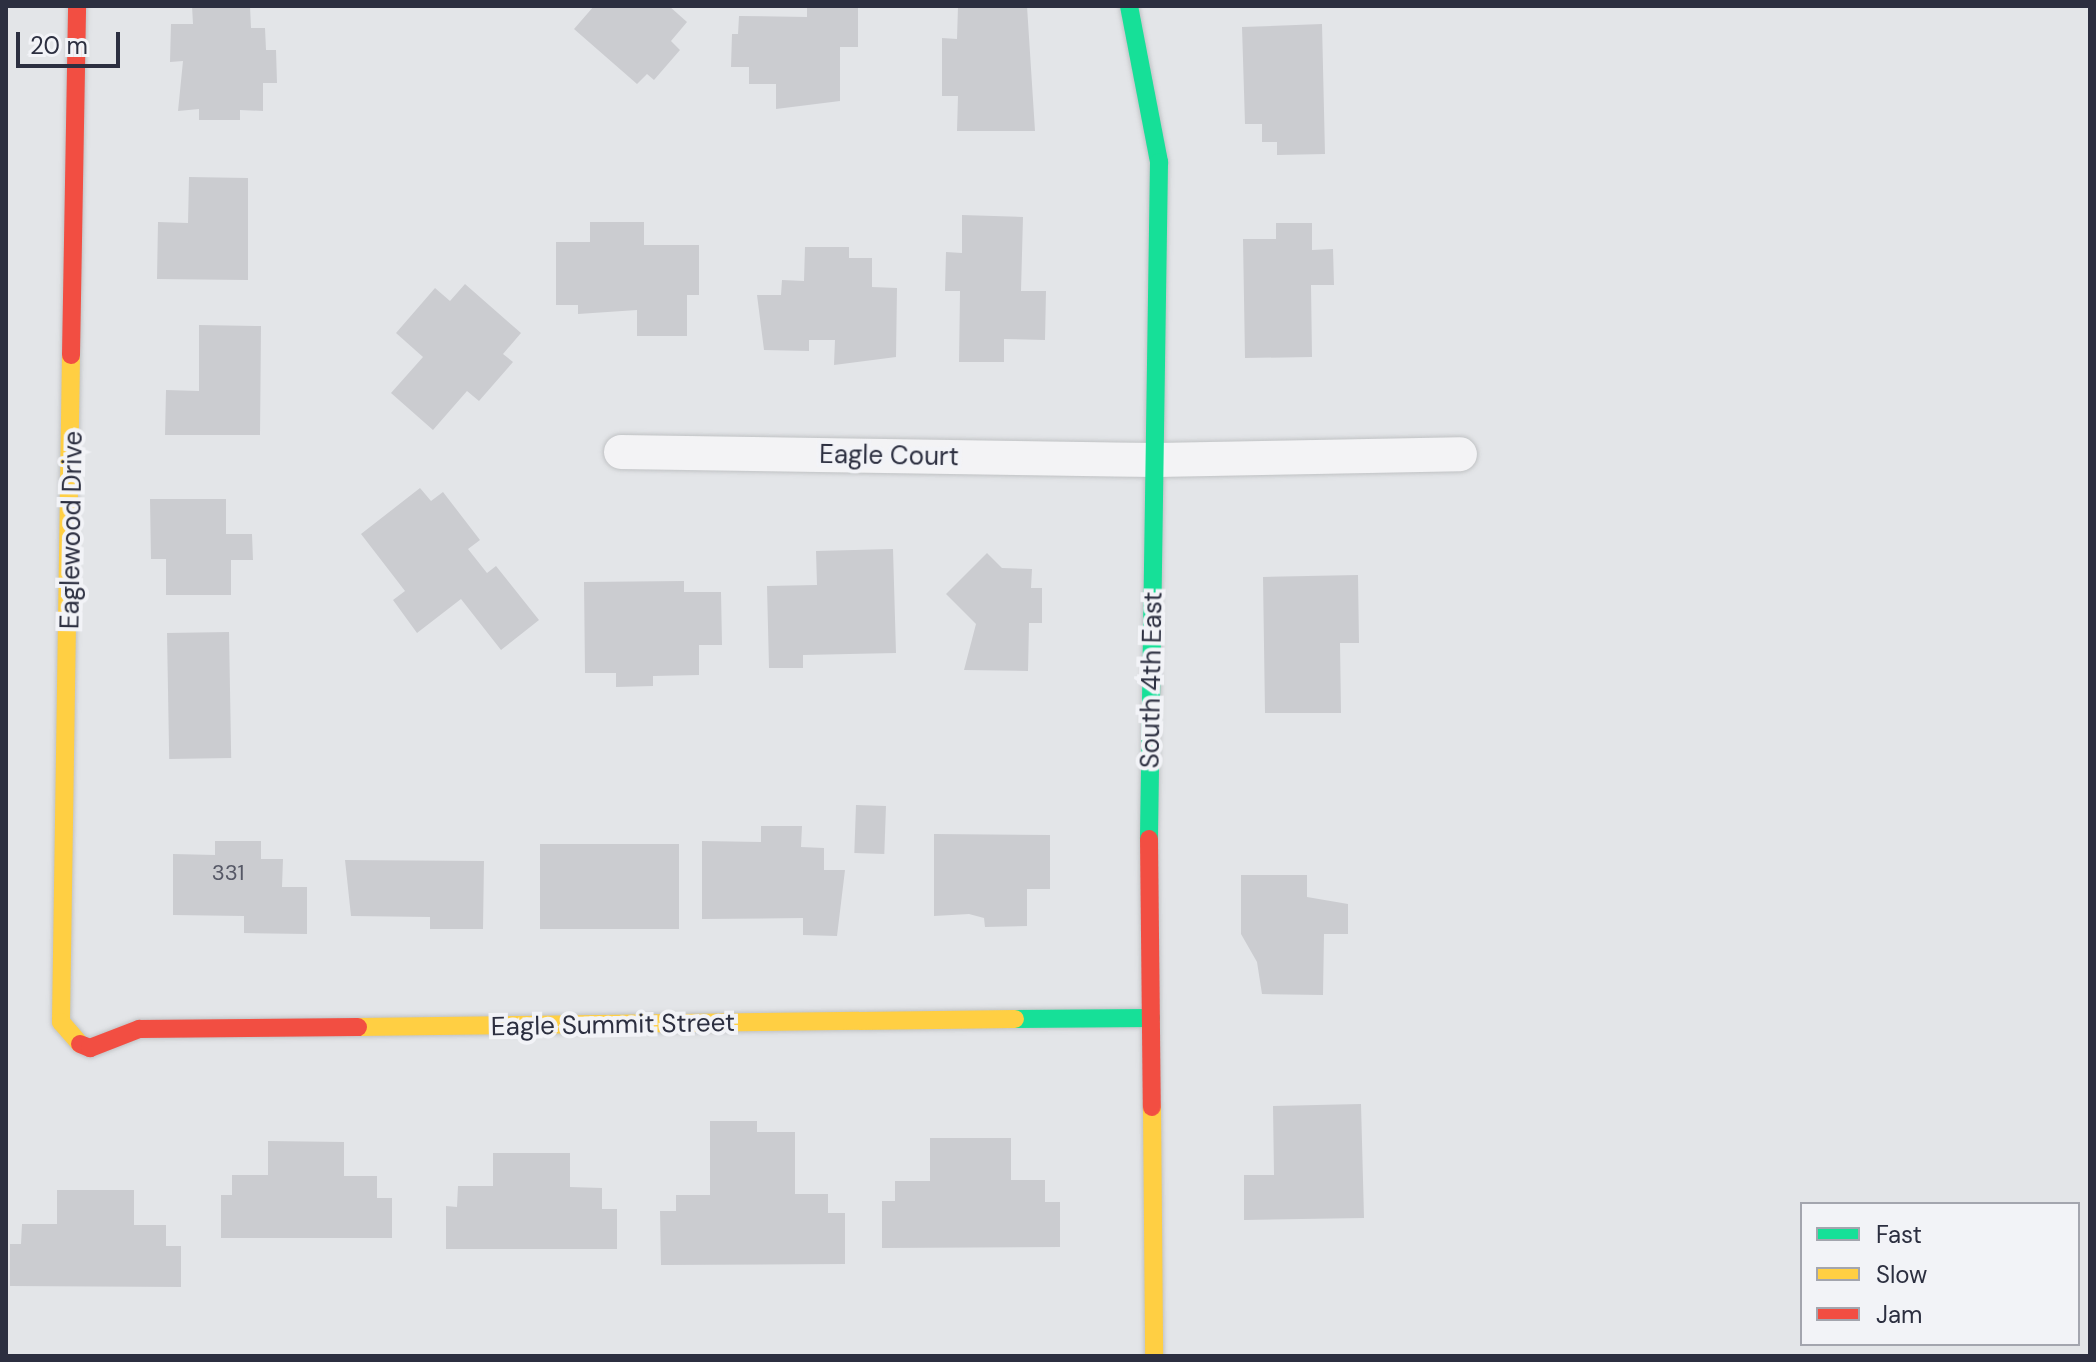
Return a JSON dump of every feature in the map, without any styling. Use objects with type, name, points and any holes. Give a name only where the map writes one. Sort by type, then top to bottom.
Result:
[{"type":"street","name":"Eaglewood Drive","points":[[77,6],[68,948],[61,1022],[79,1044]]},
{"type":"street","name":"South 4th East","points":[[1129,6],[1159,162],[1151,1018],[1154,1356]]},
{"type":"street","name":"Eagle Court","points":[[621,452],[1157,460],[1460,454]]},
{"type":"street","name":"Eagle Summit Street","points":[[79,1044],[90,1048],[139,1029],[1151,1018]]},
{"type":"building","points":[[192,6],[250,6],[251,28],[265,28],[266,50],[276,50],[277,83],[263,83],[263,111],[240,110],[240,120],[199,120],[199,109],[178,111],[183,61],[170,62],[171,24],[193,24]]},
{"type":"building","points":[[594,6],[669,6],[687,22],[671,41],[680,50],[654,80],[647,74],[637,84],[574,29]]},
{"type":"building","points":[[807,6],[858,6],[858,47],[840,47],[840,101],[776,109],[776,84],[749,84],[749,67],[731,67],[732,34],[738,34],[739,16],[807,17]]},
{"type":"building","points":[[958,6],[1027,6],[1035,131],[957,131],[958,96],[942,96],[942,38],[957,39]]},
{"type":"building","points":[[1322,24],[1325,154],[1277,155],[1277,142],[1262,142],[1262,124],[1245,124],[1242,27]]},
{"type":"building","points":[[189,177],[248,178],[248,280],[157,279],[158,222],[188,223]]},
{"type":"building","points":[[962,215],[1023,217],[1021,291],[1046,291],[1045,340],[1004,339],[1004,362],[959,362],[960,291],[945,291],[946,252],[962,253]]},
{"type":"building","points":[[590,222],[644,222],[644,245],[699,245],[699,295],[687,295],[687,336],[637,336],[637,310],[578,314],[578,305],[556,305],[556,242],[590,242]]},
{"type":"building","points":[[1276,223],[1312,223],[1312,250],[1333,249],[1334,285],[1311,285],[1312,357],[1245,358],[1243,239],[1276,239]]},
{"type":"building","points":[[805,247],[849,247],[849,258],[872,258],[872,287],[897,288],[896,357],[834,365],[835,340],[809,340],[809,351],[764,350],[757,295],[781,295],[782,280],[804,281]]},
{"type":"building","points":[[465,284],[521,333],[503,354],[513,362],[479,401],[467,391],[433,430],[391,393],[423,357],[396,333],[435,288],[450,301]]},
{"type":"building","points":[[199,325],[261,326],[260,435],[165,435],[166,390],[199,391]]},
{"type":"building","points":[[420,488],[431,501],[443,492],[480,540],[468,549],[487,573],[496,566],[539,620],[501,650],[461,599],[417,633],[393,600],[405,591],[361,534]]},
{"type":"building","points":[[150,499],[226,499],[226,534],[252,534],[253,560],[231,560],[231,595],[166,595],[166,559],[151,559]]},
{"type":"building","points":[[893,549],[896,653],[803,655],[803,668],[769,668],[767,586],[817,585],[816,551]]},
{"type":"building","points":[[987,553],[1002,568],[1032,569],[1031,588],[1042,588],[1042,623],[1029,623],[1028,671],[964,670],[976,624],[946,594]]},
{"type":"building","points":[[1358,575],[1359,643],[1340,643],[1341,713],[1265,713],[1263,577]]},
{"type":"building","points":[[684,581],[684,592],[721,592],[722,645],[699,645],[699,675],[653,676],[653,686],[616,687],[616,673],[585,673],[584,582]]},
{"type":"building","points":[[229,632],[231,758],[169,759],[167,633]]},
{"type":"building","points":[[856,805],[886,806],[884,854],[854,853]]},
{"type":"building","points":[[761,826],[802,826],[801,847],[824,848],[824,870],[845,870],[837,936],[803,935],[803,918],[702,919],[702,841],[761,842]]},
{"type":"building","points":[[934,834],[1050,835],[1050,889],[1027,889],[1027,926],[985,927],[984,918],[969,914],[934,916]]},
{"type":"building","points":[[215,841],[261,841],[261,859],[283,859],[282,887],[307,887],[307,934],[244,933],[244,916],[173,915],[173,854],[215,855]]},
{"type":"building","points":[[540,844],[679,844],[679,929],[540,929]]},
{"type":"building","points":[[345,860],[484,861],[483,929],[430,929],[430,917],[351,916]]},
{"type":"building","points":[[1241,875],[1307,875],[1307,897],[1348,904],[1348,934],[1324,934],[1323,995],[1262,994],[1257,962],[1241,934]]},
{"type":"building","points":[[1361,1104],[1364,1218],[1244,1220],[1244,1175],[1274,1175],[1273,1106]]},
{"type":"building","points":[[710,1121],[757,1121],[757,1132],[795,1132],[795,1194],[828,1194],[828,1213],[845,1213],[845,1264],[661,1265],[660,1211],[676,1211],[676,1195],[710,1195]]},
{"type":"building","points":[[930,1138],[1011,1138],[1011,1180],[1045,1180],[1045,1202],[1060,1202],[1060,1247],[882,1248],[882,1201],[895,1201],[895,1181],[930,1181]]},
{"type":"building","points":[[268,1141],[344,1142],[344,1176],[377,1176],[377,1198],[392,1198],[392,1238],[221,1238],[221,1195],[232,1195],[232,1175],[268,1175]]},
{"type":"building","points":[[493,1153],[570,1153],[570,1187],[602,1188],[602,1209],[617,1209],[617,1249],[446,1249],[446,1206],[457,1207],[458,1186],[493,1186]]},
{"type":"building","points":[[57,1190],[134,1190],[134,1225],[166,1225],[166,1246],[181,1246],[181,1287],[10,1286],[10,1244],[21,1244],[22,1224],[57,1224]]},
{"type":"traffic: fast","points":[[1129,6],[1159,162],[1149,839]]},
{"type":"traffic: fast","points":[[1015,1019],[1151,1018]]},
{"type":"traffic: slow","points":[[71,355],[61,1022],[80,1044]]},
{"type":"traffic: slow","points":[[358,1027],[1015,1019]]},
{"type":"traffic: slow","points":[[1152,1107],[1154,1356]]},
{"type":"traffic: jam","points":[[71,355],[77,6]]},
{"type":"traffic: jam","points":[[1149,839],[1152,1107]]},
{"type":"traffic: jam","points":[[80,1044],[90,1048],[139,1029],[358,1027]]}]
